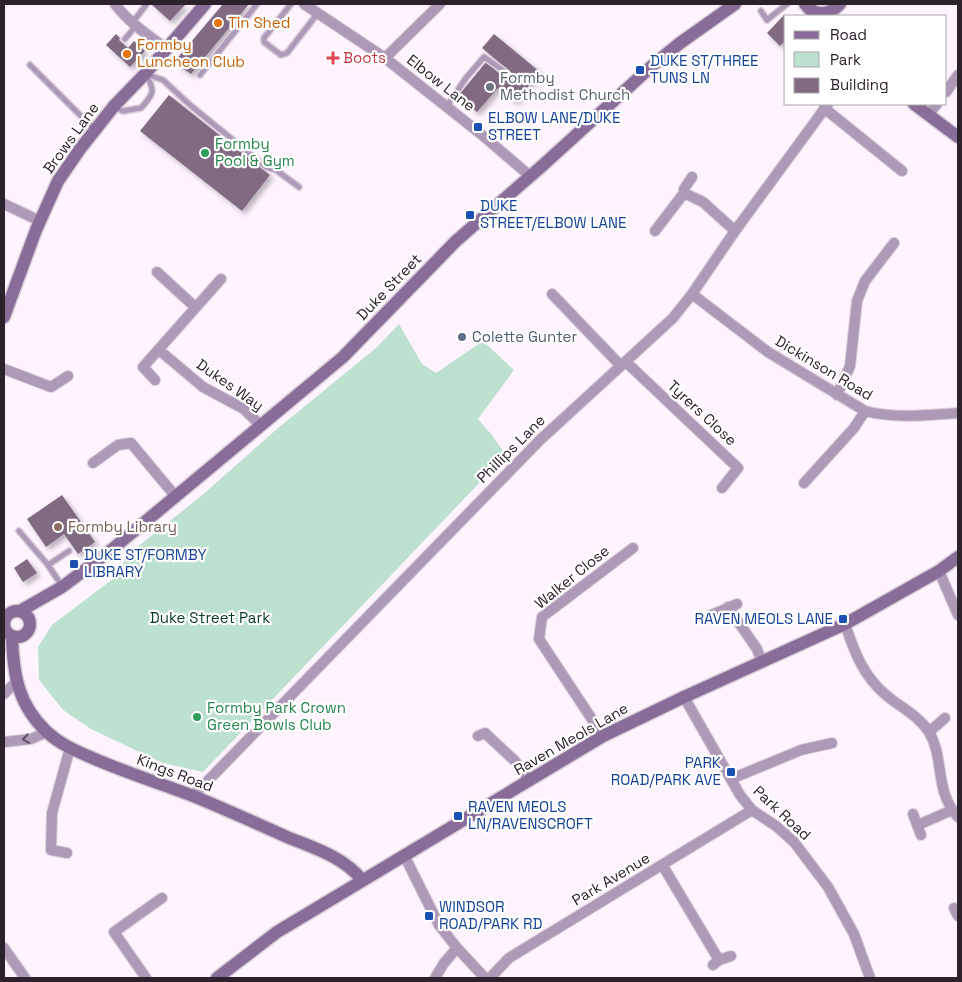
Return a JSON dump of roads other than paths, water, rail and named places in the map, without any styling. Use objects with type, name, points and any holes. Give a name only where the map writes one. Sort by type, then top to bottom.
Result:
[{"type":"street","points":[[115,4],[133,25],[167,49]]},
{"type":"street","name":"Brows Lane","points":[[5,310],[58,181],[114,106],[145,74],[205,4]]},
{"type":"street","name":"Elbow Lane","points":[[304,4],[385,58],[481,134],[530,176]]},
{"type":"street","points":[[385,58],[440,4]]},
{"type":"street","name":"Duke Street","points":[[31,623],[40,609],[62,587],[176,497],[343,357],[456,241],[653,65],[692,34],[735,4]]},
{"type":"street","points":[[808,8],[823,13],[830,12],[841,4]]},
{"type":"street","points":[[947,91],[958,75]]},
{"type":"street","points":[[827,105],[902,171]]},
{"type":"street","name":"Phillips Lane","points":[[193,796],[540,440],[672,318],[692,294],[735,231],[827,105]]},
{"type":"street","points":[[915,105],[958,137]]},
{"type":"street","points":[[928,115],[936,105]]},
{"type":"street","points":[[655,231],[684,192],[692,177]]},
{"type":"street","points":[[684,192],[703,202],[735,231]]},
{"type":"street","points":[[4,204],[40,221]]},
{"type":"street","points":[[838,395],[850,366],[857,301],[865,281],[894,243]]},
{"type":"street","points":[[157,272],[195,306]]},
{"type":"street","points":[[155,380],[143,366],[221,279]]},
{"type":"street","points":[[552,294],[624,364]]},
{"type":"street","name":"Dickinson Road","points":[[692,294],[768,352],[865,412],[896,417],[958,413]]},
{"type":"street","name":"Dukes Way","points":[[159,350],[203,387],[244,409],[261,426]]},
{"type":"street","name":"Tyrers Close","points":[[624,364],[738,468],[722,488]]},
{"type":"street","points":[[4,368],[51,387],[68,376]]},
{"type":"street","points":[[804,483],[854,428],[865,412]]},
{"type":"street","points":[[94,463],[118,445],[131,443],[176,497]]},
{"type":"street","name":"Walker Close","points":[[602,736],[539,639],[542,617],[633,548]]},
{"type":"street","name":"Raven Meols Lane","points":[[217,978],[277,932],[362,880],[405,857],[602,736],[845,624],[939,571],[958,558]]},
{"type":"street","points":[[939,571],[958,615]]},
{"type":"street","name":"Duke Street","points":[[20,611],[62,587]]},
{"type":"street","points":[[711,615],[732,606],[757,649],[762,662]]},
{"type":"street","points":[[20,611],[28,615],[31,623],[29,630],[12,637],[5,628],[5,614],[20,611]]},
{"type":"street","points":[[845,624],[857,657],[875,686],[914,716],[929,732],[936,752],[944,792],[955,814],[919,830],[913,814]]},
{"type":"street","name":"Kings Road","points":[[12,637],[16,682],[20,695],[47,732],[70,748],[131,774],[193,796],[346,863],[362,880]]},
{"type":"street","points":[[4,694],[16,682]]},
{"type":"street","name":"Park Road","points":[[684,697],[740,795],[752,810],[776,826],[794,842],[828,887],[854,934],[870,978]]},
{"type":"street","points":[[929,732],[945,718]]},
{"type":"street","points":[[4,742],[31,739],[47,732]]},
{"type":"street","points":[[478,736],[485,733],[515,761],[530,781]]},
{"type":"street","points":[[731,779],[801,750],[832,743]]},
{"type":"street","points":[[68,853],[51,850],[52,813],[70,748]]},
{"type":"street","name":"Park Avenue","points":[[490,978],[509,958],[663,866],[752,810]]},
{"type":"street","points":[[405,857],[439,925],[485,978]]},
{"type":"street","points":[[663,866],[716,963],[731,956]]},
{"type":"street","points":[[146,978],[114,932],[162,898]]},
{"type":"street","points":[[4,948],[25,978]]},
{"type":"street","points":[[435,978],[444,963],[457,948]]},
{"type":"lane","points":[[125,39],[146,6],[144,4]]},
{"type":"lane","points":[[200,75],[257,4]]},
{"type":"lane","points":[[292,4],[264,38],[264,43],[281,55],[287,53],[318,13]]},
{"type":"lane","points":[[761,12],[767,20],[787,4]]},
{"type":"lane","points":[[446,107],[466,78],[484,58],[504,72]]},
{"type":"lane","points":[[30,64],[95,130]]},
{"type":"lane","points":[[114,106],[123,111],[141,108],[152,94],[152,85],[145,74]]},
{"type":"lane","points":[[145,74],[163,80],[190,105],[266,167],[276,170],[299,187]]},
{"type":"lane","points":[[19,531],[48,565],[62,587]]},
{"type":"lane","points":[[48,565],[69,551]]},
{"type":"place","name":"Tin Shed","points":[[218,23]]},
{"type":"place","name":"Formby Luncheon Club","points":[[127,54]]},
{"type":"place","name":"Boots","points":[[333,58]]},
{"type":"place","name":"DUKE ST/THREE TUNS LN","points":[[640,70]]},
{"type":"place","name":"Formby Methodist Church","points":[[490,87]]},
{"type":"place","name":"ELBOW LANE/DUKE STREET","points":[[478,127]]},
{"type":"place","name":"Formby Pool & Gym","points":[[205,153]]},
{"type":"place","name":"DUKE STREET/ELBOW LANE","points":[[470,215]]},
{"type":"place","name":"Colette Gunter","points":[[462,337]]},
{"type":"place","name":"Formby Library","points":[[58,527]]},
{"type":"place","name":"DUKE ST/FORMBY LIBRARY","points":[[74,564]]},
{"type":"place","name":"RAVEN MEOLS LANE","points":[[843,619]]},
{"type":"place","name":"Formby Park Crown Green Bowls Club","points":[[197,717]]},
{"type":"place","name":"PARK ROAD/PARK AVE","points":[[731,772]]},
{"type":"place","name":"RAVEN MEOLS LN/RAVENSCROFT","points":[[458,816]]},
{"type":"place","name":"WINDSOR ROAD/PARK RD","points":[[429,916]]},
{"type":"park label","name":"Duke Street Park","points":[[210,618]]}]
